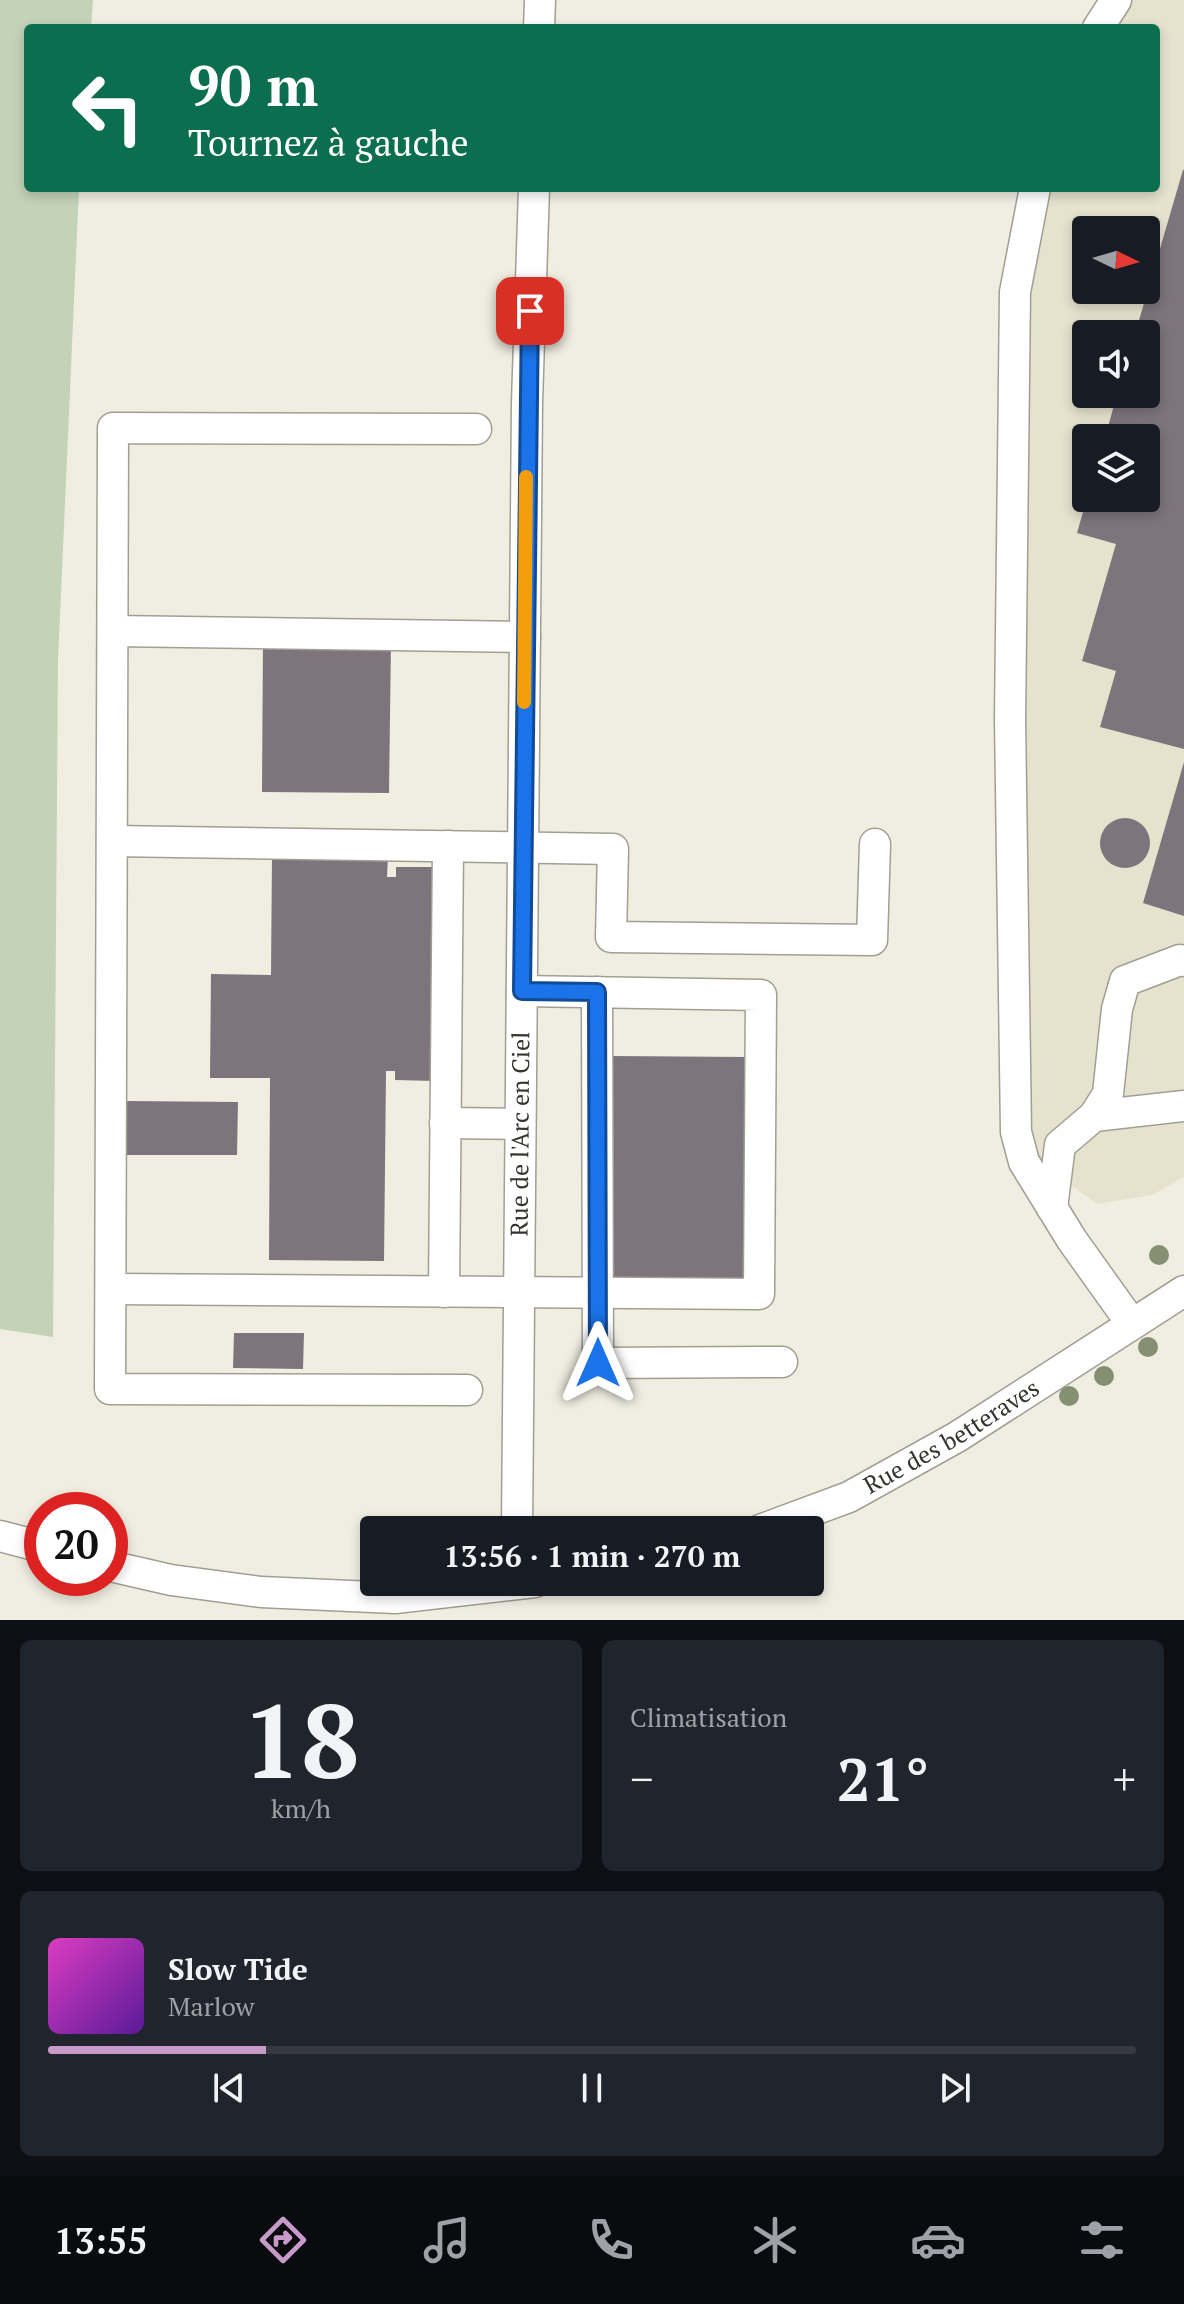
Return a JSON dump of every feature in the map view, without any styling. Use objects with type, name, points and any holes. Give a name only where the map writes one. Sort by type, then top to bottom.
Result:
[{"type":"street","points":[[539,24],[540,0]]},
{"type":"street","points":[[1101,24],[1116,0]]},
{"type":"street","name":"Rue de l'Arc en Ciel","points":[[517,1516],[527,403],[534,192]]},
{"type":"street","points":[[1034,192],[1015,292],[1010,719],[1016,1132],[1024,1162],[1132,1324]]},
{"type":"street","points":[[467,1390],[110,1389],[113,428],[476,429]]},
{"type":"street","points":[[113,631],[525,637]]},
{"type":"street","points":[[112,841],[613,849],[611,937],[872,940],[875,844]]},
{"type":"street","points":[[444,1292],[448,846]]},
{"type":"street","points":[[1052,1208],[1060,1145],[1094,1116],[1108,1094],[1117,1009],[1125,981],[1146,971],[1184,961]]},
{"type":"street","points":[[111,1289],[759,1294],[761,995],[522,991]]},
{"type":"street","points":[[597,992],[598,1363],[782,1362]]},
{"type":"street","points":[[1094,1116],[1184,1106]]},
{"type":"street","points":[[445,1123],[520,1124]]},
{"type":"street","name":"Rue des betteraves","points":[[798,1516],[849,1497],[957,1437],[1184,1291]]},
{"type":"street","points":[[0,1536],[24,1542]]},
{"type":"street","points":[[128,1570],[171,1580],[261,1592],[395,1598],[412,1596]]},
{"type":"shaded area","points":[[1127,0],[1184,0],[1184,1177],[1152,1195],[1097,1204],[1039,1161],[1027,1137],[1022,722],[1028,291],[1047,192],[1160,192],[1160,24],[1112,24]]},
{"type":"green space","points":[[0,0],[93,0],[91,24],[24,24],[24,192],[79,192],[58,661],[53,1337],[0,1329]]},
{"type":"building","points":[[1184,170],[1184,749],[1100,727],[1116,671],[1082,661],[1116,544],[1077,533],[1083,512],[1160,512],[1160,424],[1109,424],[1113,408],[1160,408],[1160,320],[1139,320],[1144,304],[1160,304],[1160,249]]},
{"type":"building","points":[[263,639],[391,640],[389,793],[262,792]]},
{"type":"building","points":[[1184,762],[1184,916],[1143,903]]},
{"type":"building","points":[[1115,819],[1135,819],[1149,833],[1149,853],[1135,867],[1115,867],[1101,853],[1101,833]]},
{"type":"building","points":[[272,855],[388,856],[387,877],[396,877],[396,867],[437,867],[436,1081],[395,1080],[395,1071],[386,1071],[384,1261],[269,1260],[270,1078],[210,1078],[211,974],[271,975]]},
{"type":"building","points":[[612,1056],[747,1057],[745,1280],[610,1280]]},
{"type":"building","points":[[127,1101],[238,1102],[237,1155],[127,1155]]},
{"type":"building","points":[[234,1333],[304,1333],[303,1369],[233,1368]]},
{"type":"slow traffic","points":[[524,702],[526,477]]},
{"type":"route","points":[[530,311],[522,991],[597,992],[598,1363]]}]
